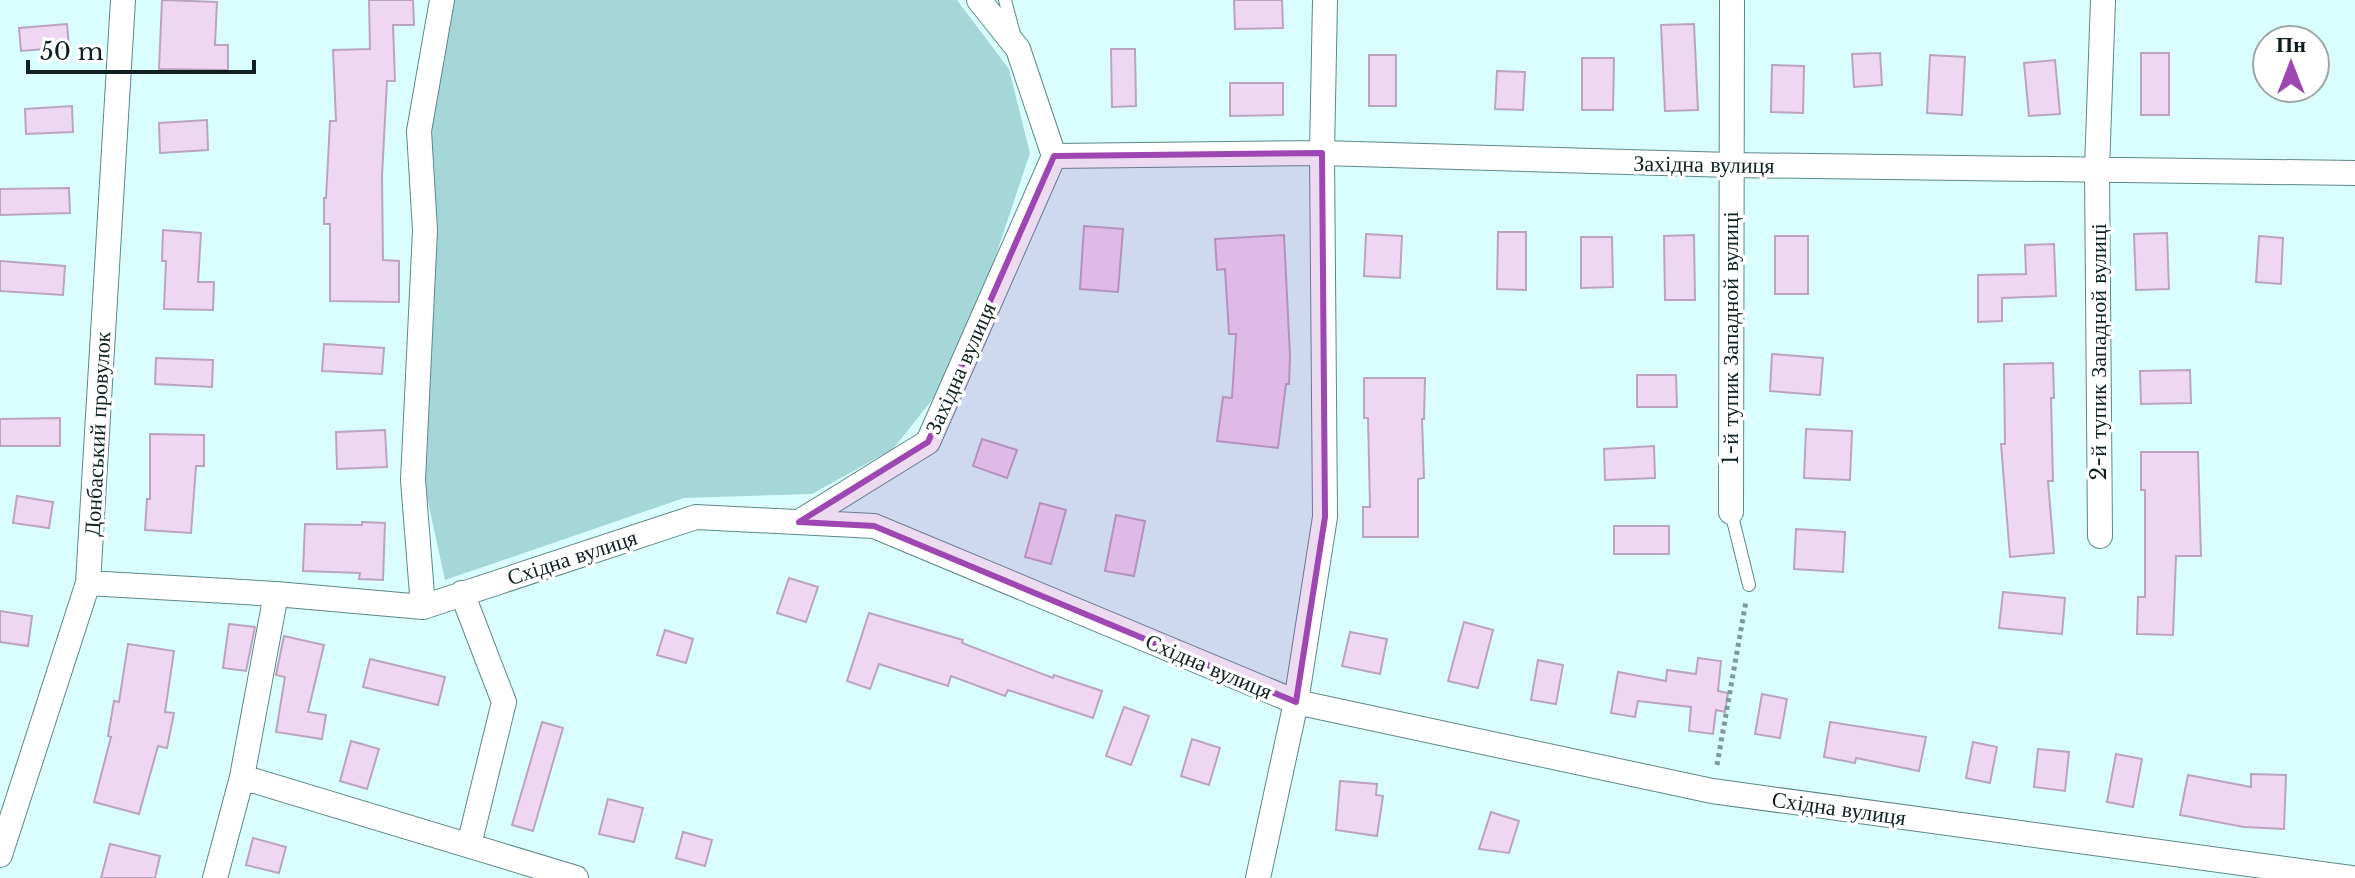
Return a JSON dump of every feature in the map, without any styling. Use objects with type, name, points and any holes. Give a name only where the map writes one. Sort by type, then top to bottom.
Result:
[{"type":"street","name":"Донбаський провулок","points":[[0,855],[88,583],[123,0]]},
{"type":"street","points":[[423,607],[413,480],[425,230],[419,131],[442,0]]},
{"type":"street","points":[[979,0],[1018,49],[1054,156]]},
{"type":"street","points":[[1258,878],[1296,702],[1325,517],[1322,153],[1325,0]]},
{"type":"street","name":"1-й тупик Западной вулиці","points":[[1731,512],[1732,0]]},
{"type":"street","name":"2-й тупик Западной вулиці","points":[[2100,536],[2097,169],[2103,0]]},
{"type":"street","name":"Західна вулиця","points":[[799,522],[928,442],[1054,156],[1322,153],[1730,165],[2355,173]]},
{"type":"street","name":"Східна вулиця","points":[[88,583],[276,594],[423,607],[696,517],[874,526],[1296,702],[1712,791],[2351,878]]},
{"type":"street","points":[[462,593],[504,702],[469,845]]},
{"type":"street","points":[[215,878],[242,777],[276,594]]},
{"type":"street","points":[[242,777],[576,878]]},
{"type":"lane","points":[[1005,0],[1018,49]]},
{"type":"lane","points":[[1731,512],[1749,585]]},
{"type":"path","points":[[1712,791],[1749,585]]},
{"type":"highlighted area","points":[[1322,153],[1325,517],[1296,702],[874,526],[799,522],[928,442],[1054,156]]},
{"type":"shaded area","points":[[455,0],[957,0],[1009,69],[1030,153],[959,366],[893,449],[812,494],[684,498],[445,580],[425,488],[435,233],[428,129]]},
{"type":"building","points":[[162,0],[217,2],[215,45],[228,45],[228,70],[159,69]]},
{"type":"building","points":[[369,0],[413,0],[414,25],[393,25],[395,81],[387,81],[382,176],[383,260],[399,261],[399,302],[330,301],[330,224],[324,224],[324,198],[330,121],[336,121],[333,50],[370,49]]},
{"type":"building","points":[[1234,0],[1282,0],[1283,28],[1235,29]]},
{"type":"building","points":[[67,24],[69,47],[21,51],[19,28]]},
{"type":"building","points":[[1694,24],[1698,110],[1665,111],[1661,25]]},
{"type":"building","points":[[1111,49],[1135,49],[1136,106],[1112,107]]},
{"type":"building","points":[[1880,53],[1882,85],[1854,87],[1852,54]]},
{"type":"building","points":[[2141,53],[2169,53],[2169,115],[2141,115]]},
{"type":"building","points":[[1369,55],[1396,55],[1396,106],[1369,106]]},
{"type":"building","points":[[1930,55],[1965,57],[1962,115],[1927,113]]},
{"type":"building","points":[[1582,58],[1614,58],[1613,110],[1582,110]]},
{"type":"building","points":[[2055,60],[2060,114],[2029,116],[2024,63]]},
{"type":"building","points":[[1772,65],[1804,66],[1803,113],[1771,112]]},
{"type":"building","points":[[1497,71],[1525,72],[1523,110],[1495,109]]},
{"type":"building","points":[[1230,83],[1283,83],[1283,115],[1230,116]]},
{"type":"building","points":[[72,106],[73,132],[26,134],[25,109]]},
{"type":"building","points":[[207,120],[208,150],[160,153],[159,123]]},
{"type":"building","points":[[69,188],[70,213],[0,215],[0,189]]},
{"type":"building","points":[[1084,226],[1123,229],[1118,292],[1080,289]]},
{"type":"building","points":[[163,230],[201,233],[198,282],[214,282],[213,310],[164,309],[166,261],[162,261]]},
{"type":"building","points":[[1498,232],[1526,232],[1526,290],[1497,289]]},
{"type":"building","points":[[2167,233],[2169,289],[2136,290],[2134,234]]},
{"type":"building","points":[[1366,234],[1402,236],[1400,278],[1364,276]]},
{"type":"building","points":[[1284,235],[1290,356],[1289,384],[1286,384],[1278,448],[1217,441],[1223,397],[1232,398],[1236,334],[1229,334],[1225,269],[1217,270],[1215,239]]},
{"type":"building","points":[[1694,235],[1695,300],[1665,300],[1664,236]]},
{"type":"building","points":[[1775,236],[1808,236],[1808,294],[1775,294]]},
{"type":"building","points":[[2259,236],[2283,238],[2281,284],[2256,282]]},
{"type":"building","points":[[1581,237],[1612,237],[1613,287],[1581,288]]},
{"type":"building","points":[[2054,244],[2056,296],[2002,298],[2002,321],[1978,322],[1978,275],[2026,274],[2025,245]]},
{"type":"building","points":[[0,261],[65,266],[63,295],[0,291]]},
{"type":"building","points":[[324,344],[384,348],[382,374],[322,371]]},
{"type":"building","points":[[1772,354],[1823,358],[1820,395],[1770,391]]},
{"type":"building","points":[[156,358],[213,360],[212,387],[155,384]]},
{"type":"building","points":[[2053,363],[2053,481],[2048,481],[2054,553],[2010,557],[2001,444],[2005,444],[2004,364]]},
{"type":"building","points":[[2190,370],[2191,403],[2141,404],[2140,371]]},
{"type":"building","points":[[1637,375],[1676,375],[1677,407],[1637,407]]},
{"type":"building","points":[[1364,378],[1425,378],[1422,419],[1424,478],[1418,479],[1418,537],[1363,537],[1363,507],[1370,507]]},
{"type":"building","points":[[60,418],[60,446],[0,446],[0,419]]},
{"type":"building","points":[[1806,429],[1852,431],[1850,480],[1804,478]]},
{"type":"building","points":[[385,430],[387,467],[337,469],[336,432]]},
{"type":"building","points":[[150,434],[204,435],[204,466],[196,466],[191,533],[145,530],[147,499],[150,499]]},
{"type":"building","points":[[982,439],[1017,450],[1007,478],[973,466]]},
{"type":"building","points":[[1654,446],[1655,478],[1605,480],[1604,449]]},
{"type":"building","points":[[2141,452],[2198,452],[2201,556],[2176,556],[2173,635],[2137,634],[2138,597],[2145,597],[2145,490],[2141,490]]},
{"type":"building","points":[[17,496],[53,502],[49,528],[13,523]]},
{"type":"building","points":[[1040,503],[1066,510],[1051,564],[1025,557]]},
{"type":"building","points":[[1116,515],[1145,521],[1134,576],[1105,571]]},
{"type":"building","points":[[362,522],[385,523],[383,580],[359,579],[360,573],[303,571],[305,524],[362,525]]},
{"type":"building","points":[[1614,526],[1669,526],[1669,554],[1614,554]]},
{"type":"building","points":[[1796,529],[1845,532],[1843,572],[1794,569]]},
{"type":"building","points":[[789,578],[818,587],[806,622],[777,613]]},
{"type":"building","points":[[2003,592],[2065,598],[2062,634],[1999,628]]},
{"type":"building","points":[[0,611],[32,616],[28,646],[0,642]]},
{"type":"building","points":[[869,613],[963,640],[962,643],[1053,678],[1054,675],[1102,691],[1093,718],[1008,690],[1005,696],[951,676],[948,686],[879,664],[870,689],[847,681]]},
{"type":"building","points":[[1464,622],[1493,630],[1478,688],[1448,681]]},
{"type":"building","points":[[229,624],[255,627],[246,671],[223,668]]},
{"type":"building","points":[[665,630],[693,639],[686,663],[657,655]]},
{"type":"building","points":[[1350,632],[1387,639],[1380,674],[1342,666]]},
{"type":"building","points":[[284,636],[324,645],[308,712],[326,715],[322,739],[276,732],[285,677],[276,675]]},
{"type":"building","points":[[128,644],[174,651],[165,712],[174,713],[167,748],[158,746],[139,814],[94,802],[111,737],[108,736],[114,701],[119,702]]},
{"type":"building","points":[[1698,658],[1721,661],[1718,691],[1728,693],[1725,712],[1716,710],[1713,734],[1689,731],[1691,707],[1638,701],[1635,717],[1611,713],[1618,672],[1666,681],[1667,670],[1696,674]]},
{"type":"building","points":[[370,659],[445,677],[438,705],[363,687]]},
{"type":"building","points":[[1538,660],[1563,665],[1556,704],[1531,700]]},
{"type":"building","points":[[1762,694],[1787,699],[1780,738],[1755,734]]},
{"type":"building","points":[[1124,707],[1149,716],[1131,765],[1106,756]]},
{"type":"building","points":[[542,722],[563,728],[533,831],[512,825]]},
{"type":"building","points":[[1830,722],[1926,737],[1919,771],[1856,758],[1855,763],[1824,757]]},
{"type":"building","points":[[1192,739],[1220,748],[1209,785],[1181,776]]},
{"type":"building","points":[[351,741],[379,749],[367,789],[340,781]]},
{"type":"building","points":[[1973,742],[1997,747],[1990,783],[1966,778]]},
{"type":"building","points":[[2038,749],[2069,752],[2065,791],[2034,787]]},
{"type":"building","points":[[2116,754],[2142,759],[2133,807],[2107,802]]},
{"type":"building","points":[[2251,774],[2286,775],[2284,829],[2244,827],[2180,815],[2188,775],[2251,787]]},
{"type":"building","points":[[1340,781],[1377,784],[1376,795],[1383,796],[1377,836],[1336,830]]},
{"type":"building","points":[[608,799],[643,808],[634,842],[599,834]]},
{"type":"building","points":[[1491,812],[1519,821],[1509,853],[1479,849]]},
{"type":"building","points":[[683,832],[712,840],[705,866],[676,858]]},
{"type":"building","points":[[253,838],[286,847],[279,873],[246,865]]},
{"type":"building","points":[[110,844],[160,856],[155,878],[101,878]]}]
